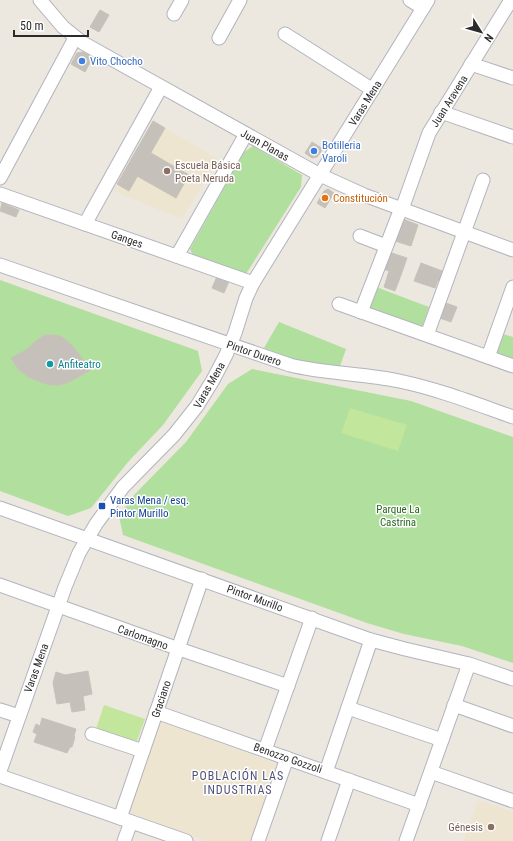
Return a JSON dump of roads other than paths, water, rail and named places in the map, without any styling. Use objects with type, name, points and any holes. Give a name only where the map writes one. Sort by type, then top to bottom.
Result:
[{"type":"street","name":"Juan Planas","points":[[40,0],[63,27],[75,38],[320,175],[364,195],[513,250]]},
{"type":"street","points":[[174,14],[182,0]]},
{"type":"street","points":[[219,38],[240,0]]},
{"type":"street","points":[[410,0],[426,4]]},
{"type":"street","name":"Juan Aravena","points":[[361,312],[402,209],[426,139],[471,64],[508,16],[511,0]]},
{"type":"street","name":"Varas Mena","points":[[0,771],[58,606],[73,568],[87,539],[96,524],[123,488],[192,414],[213,380],[231,344],[246,298],[253,283],[426,4]]},
{"type":"street","points":[[285,34],[373,90]]},
{"type":"street","points":[[0,178],[75,38]]},
{"type":"street","points":[[471,64],[513,78]]},
{"type":"street","points":[[85,224],[161,87]]},
{"type":"street","points":[[441,112],[513,137]]},
{"type":"street","points":[[177,256],[246,134]]},
{"type":"street","points":[[427,335],[483,180]]},
{"type":"street","name":"Ganges","points":[[0,194],[253,283]]},
{"type":"street","points":[[360,236],[386,246]]},
{"type":"street","name":"Pintor Durero","points":[[0,265],[281,362],[300,367],[375,376],[413,384],[513,417]]},
{"type":"street","points":[[488,357],[513,287]]},
{"type":"street","points":[[339,304],[513,366]]},
{"type":"street","name":"Pintor Murillo","points":[[0,508],[371,640],[469,664],[513,678]]},
{"type":"street","name":"Graciano","points":[[124,841],[125,820],[143,751],[202,579]]},
{"type":"street","name":"Carlomagno","points":[[0,585],[178,649],[288,686]]},
{"type":"street","points":[[265,750],[312,618]]},
{"type":"street","points":[[326,772],[371,640]]},
{"type":"street","points":[[406,841],[469,664]]},
{"type":"street","points":[[454,705],[513,726]]},
{"type":"street","points":[[348,708],[442,740]]},
{"type":"street","points":[[0,710],[19,716]]},
{"type":"street","name":"Benozzo Gozzoli","points":[[156,712],[419,805]]},
{"type":"street","points":[[92,734],[143,751]]},
{"type":"street","points":[[258,841],[287,758]]},
{"type":"street","points":[[431,772],[513,800]]},
{"type":"street","points":[[0,776],[186,841]]},
{"type":"street","points":[[328,841],[349,780]]},
{"type":"place","name":"Vito Chocho","points":[[82,61]]},
{"type":"place","name":"Botilleria Varoli","points":[[314,151]]},
{"type":"place","name":"Escuela Básica Poeta Neruda","points":[[167,171]]},
{"type":"place","name":"Constitución","points":[[325,198]]},
{"type":"place","name":"Anfiteatro","points":[[50,364]]},
{"type":"place","name":"Varas Mena / esq. Pintor Murillo","points":[[102,506]]},
{"type":"place","name":"Génesis","points":[[491,827]]},
{"type":"district","name":"POBLACIÓN LAS INDUSTRIAS","points":[[238,783]]},
{"type":"park label","name":"Parque La Castrina","points":[[398,515]]}]
